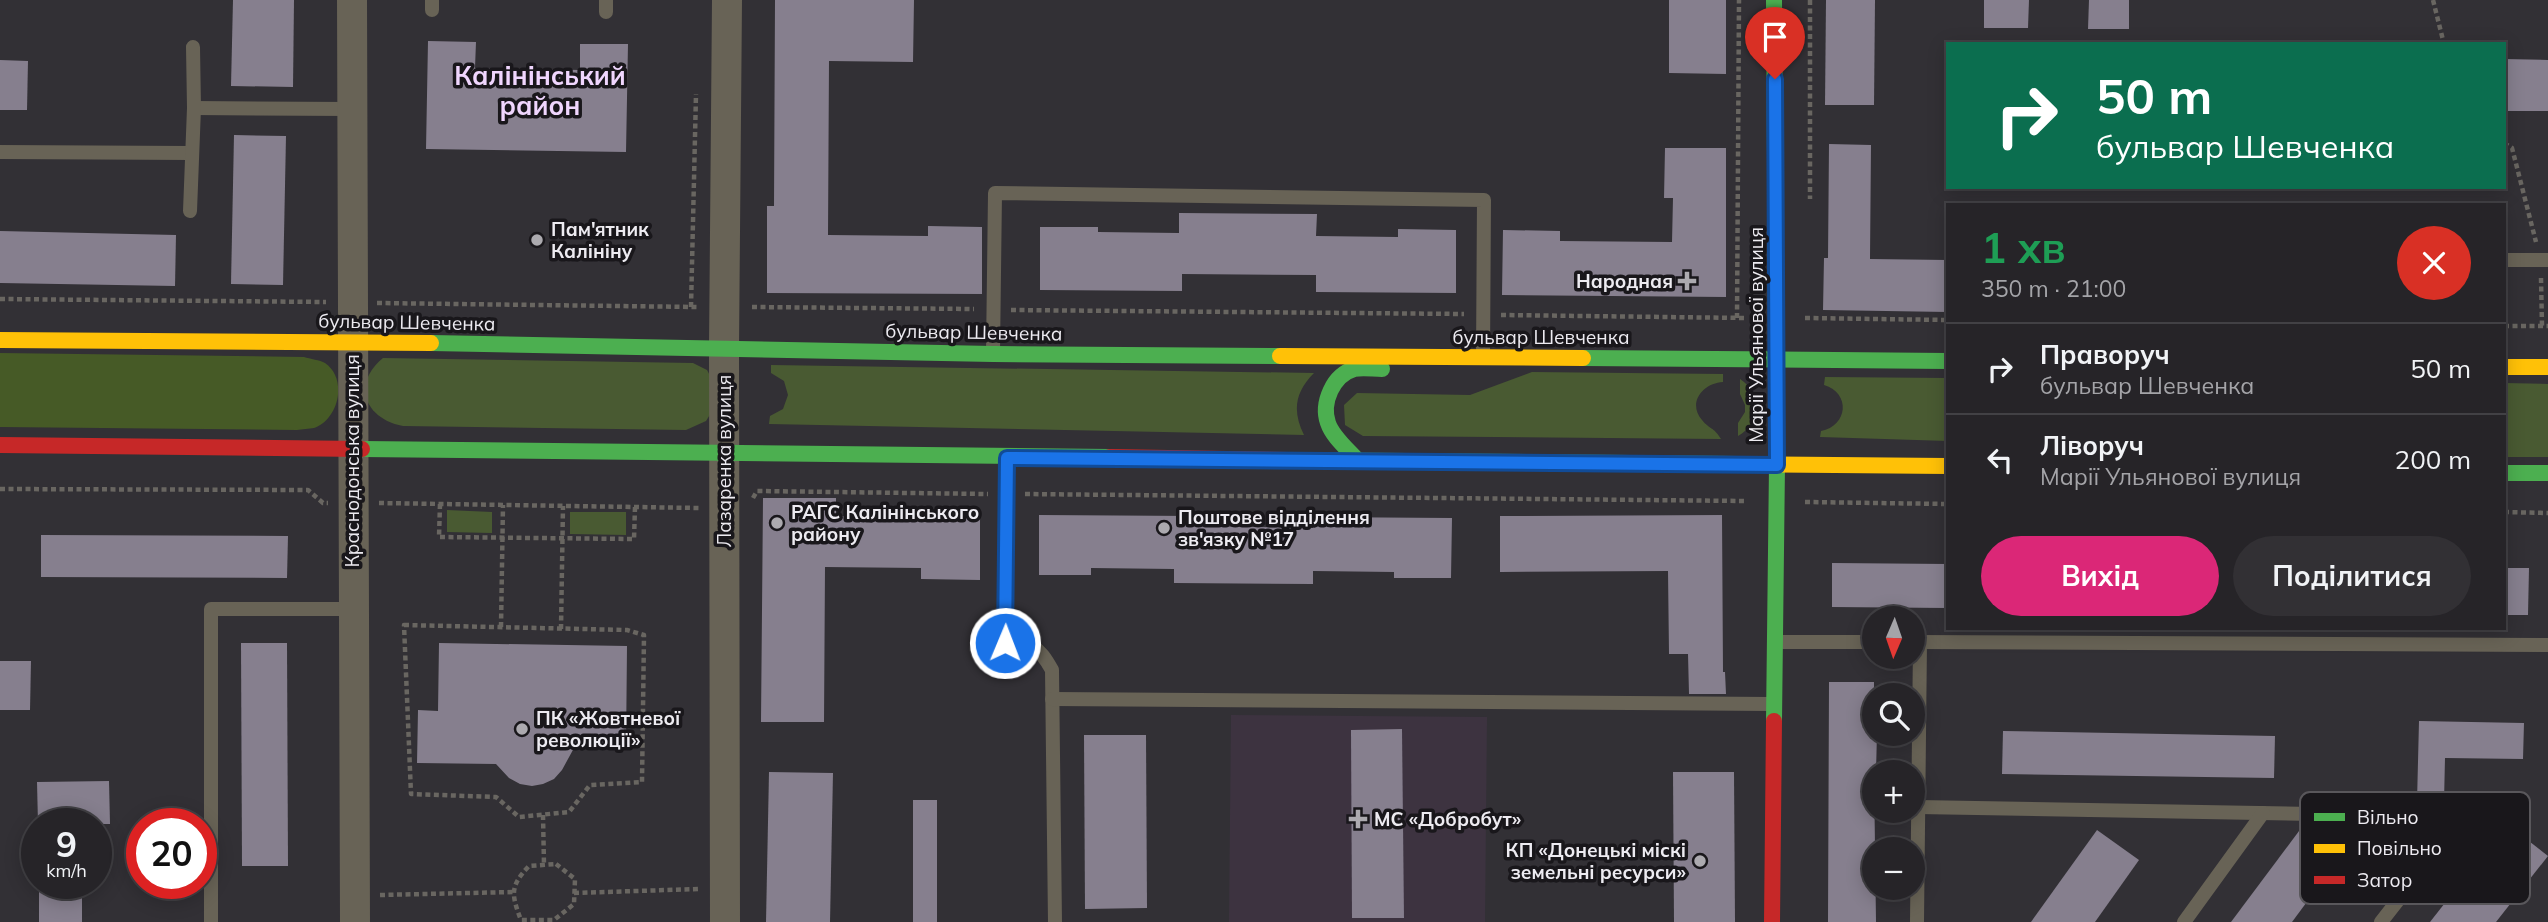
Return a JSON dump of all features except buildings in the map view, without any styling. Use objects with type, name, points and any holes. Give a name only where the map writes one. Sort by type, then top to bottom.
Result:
[{"type":"main road","name":"Марії Ульянової вулиця","points":[[1772,922],[1777,502],[1774,0]]},
{"type":"main road","name":"бульвар Шевченка","points":[[0,340],[352,342],[993,354],[1946,361]]},
{"type":"main road","points":[[1359,462],[1334,435],[1325,411],[1327,396],[1344,375],[1355,369],[1454,370],[1483,358]]},
{"type":"main road","points":[[2506,367],[2548,367]]},
{"type":"main road","points":[[0,445],[353,447],[1359,462],[1946,466]]},
{"type":"main road","points":[[2506,473],[2548,473]]},
{"type":"street","name":"Краснодонська вулиця","points":[[352,0],[355,909]]},
{"type":"street","name":"Лазаренка вулиця","points":[[726,922],[724,307],[727,0]]},
{"type":"lane","points":[[190,211],[194,108],[192,47]]},
{"type":"lane","points":[[194,108],[351,109]]},
{"type":"lane","points":[[0,152],[191,153]]},
{"type":"lane","points":[[993,354],[995,193],[1484,200],[1483,358]]},
{"type":"lane","points":[[2506,260],[2544,260]]},
{"type":"lane","points":[[1007,458],[1005,643],[1030,644],[1042,653],[1052,670],[1055,922]]},
{"type":"lane","points":[[211,922],[211,609],[353,609]]},
{"type":"lane","points":[[1774,642],[1862,642]]},
{"type":"lane","points":[[1925,642],[2548,645]]},
{"type":"lane","points":[[1916,669],[1917,760]]},
{"type":"lane","points":[[1052,699],[1773,704]]},
{"type":"lane","points":[[1925,807],[2300,814]]},
{"type":"lane","points":[[2184,922],[2263,813]]},
{"type":"lane","points":[[1917,922],[1918,823]]},
{"type":"lane","points":[[2381,922],[2396,904]]},
{"type":"path","points":[[1737,318],[1739,0]]},
{"type":"path","points":[[1810,0],[1810,208]]},
{"type":"path","points":[[2433,0],[2444,42]]},
{"type":"path","points":[[696,84],[691,307],[1946,320]]},
{"type":"path","points":[[2506,144],[2512,148],[2544,260],[2545,326],[2506,326]]},
{"type":"path","points":[[1810,305],[1810,318]]},
{"type":"path","points":[[0,489],[308,490],[323,503],[724,509],[748,509],[757,491],[1946,504]]},
{"type":"path","points":[[440,504],[439,537],[502,538],[634,539],[635,507]]},
{"type":"path","points":[[501,628],[503,505]]},
{"type":"path","points":[[561,629],[563,506]]},
{"type":"path","points":[[2506,512],[2548,513]]},
{"type":"path","points":[[404,625],[561,629],[628,630],[644,635],[642,782],[590,785],[569,812],[519,817],[496,797],[411,794],[404,625]]},
{"type":"path","points":[[543,815],[544,865]]},
{"type":"path","points":[[556,864],[575,878],[574,904],[554,920],[521,920],[513,901],[515,881],[529,866],[544,865],[556,864]]},
{"type":"path","points":[[574,893],[725,888]]},
{"type":"path","points":[[355,909],[514,892]]},
{"type":"shaded area","name":"МС «Добробут»","points":[[1231,715],[1487,717],[1485,922],[1229,922]]},
{"type":"green space","points":[[0,353],[304,357],[323,362],[332,370],[337,379],[337,398],[335,408],[323,423],[314,428],[297,430],[0,427]]},
{"type":"green space","points":[[383,358],[693,363],[707,370],[713,381],[711,413],[706,421],[686,430],[403,426],[379,416],[367,399],[367,379]]},
{"type":"green space","points":[[771,365],[1314,373],[1303,387],[1297,402],[1298,418],[1304,435],[769,424],[770,416],[783,409],[788,395],[784,381],[771,373]]},
{"type":"green space","points":[[1532,372],[1723,374],[1723,382],[1709,386],[1699,395],[1696,407],[1702,420],[1721,439],[1363,436],[1345,425],[1344,405],[1357,393],[1470,395]]},
{"type":"green space","points":[[1825,377],[1946,378],[1946,441],[1820,437],[1821,431],[1837,423],[1843,409],[1839,395],[1824,385]]},
{"type":"green space","points":[[1740,379],[1753,392],[1756,408],[1751,424],[1738,436],[1738,423],[1745,412],[1740,394]]},
{"type":"green space","points":[[2506,383],[2548,384],[2548,457],[2506,457]]},
{"type":"green space","points":[[447,510],[492,512],[492,533],[447,532]]},
{"type":"green space","points":[[570,512],[626,512],[626,535],[570,534]]},
{"type":"traffic: fast","points":[[1774,0],[1777,465],[1774,721]]},
{"type":"traffic: fast","points":[[431,343],[993,354],[1280,356]]},
{"type":"traffic: fast","points":[[1583,358],[1946,361]]},
{"type":"traffic: fast","points":[[1359,462],[1330,428],[1326,407],[1330,391],[1347,372],[1357,368],[1382,369]]},
{"type":"traffic: fast","points":[[362,449],[1110,457]]},
{"type":"traffic: fast","points":[[1288,460],[1737,464]]},
{"type":"traffic: fast","points":[[2506,473],[2548,473]]},
{"type":"traffic: slow","points":[[0,340],[431,343]]},
{"type":"traffic: slow","points":[[1280,356],[1583,358]]},
{"type":"traffic: slow","points":[[2506,367],[2548,367]]},
{"type":"traffic: slow","points":[[1737,464],[1946,466]]},
{"type":"traffic: jam","points":[[0,445],[362,449]]},
{"type":"traffic: jam","points":[[1110,457],[1288,460]]},
{"type":"traffic: jam","points":[[1772,922],[1774,721]]},
{"type":"place","name":"Пам'ятник Калініну","points":[[537,240]]},
{"type":"place","name":"Народная","points":[[1687,281]]},
{"type":"place","name":"РАГС Калінінського району","points":[[777,523]]},
{"type":"place","name":"Поштове відділення зв'язку №17","points":[[1164,528]]},
{"type":"place","name":"ПК «Жовтневої революції»","points":[[522,729]]},
{"type":"place","name":"МС «Добробут»","points":[[1358,819]]},
{"type":"place","name":"КП «Донецькі міскі земельні ресурси»","points":[[1700,861]]},
{"type":"district","name":"Калінінський район","points":[[540,91]]},
{"type":"route","points":[[1005,643],[1007,458],[1777,465],[1775,79]]}]
